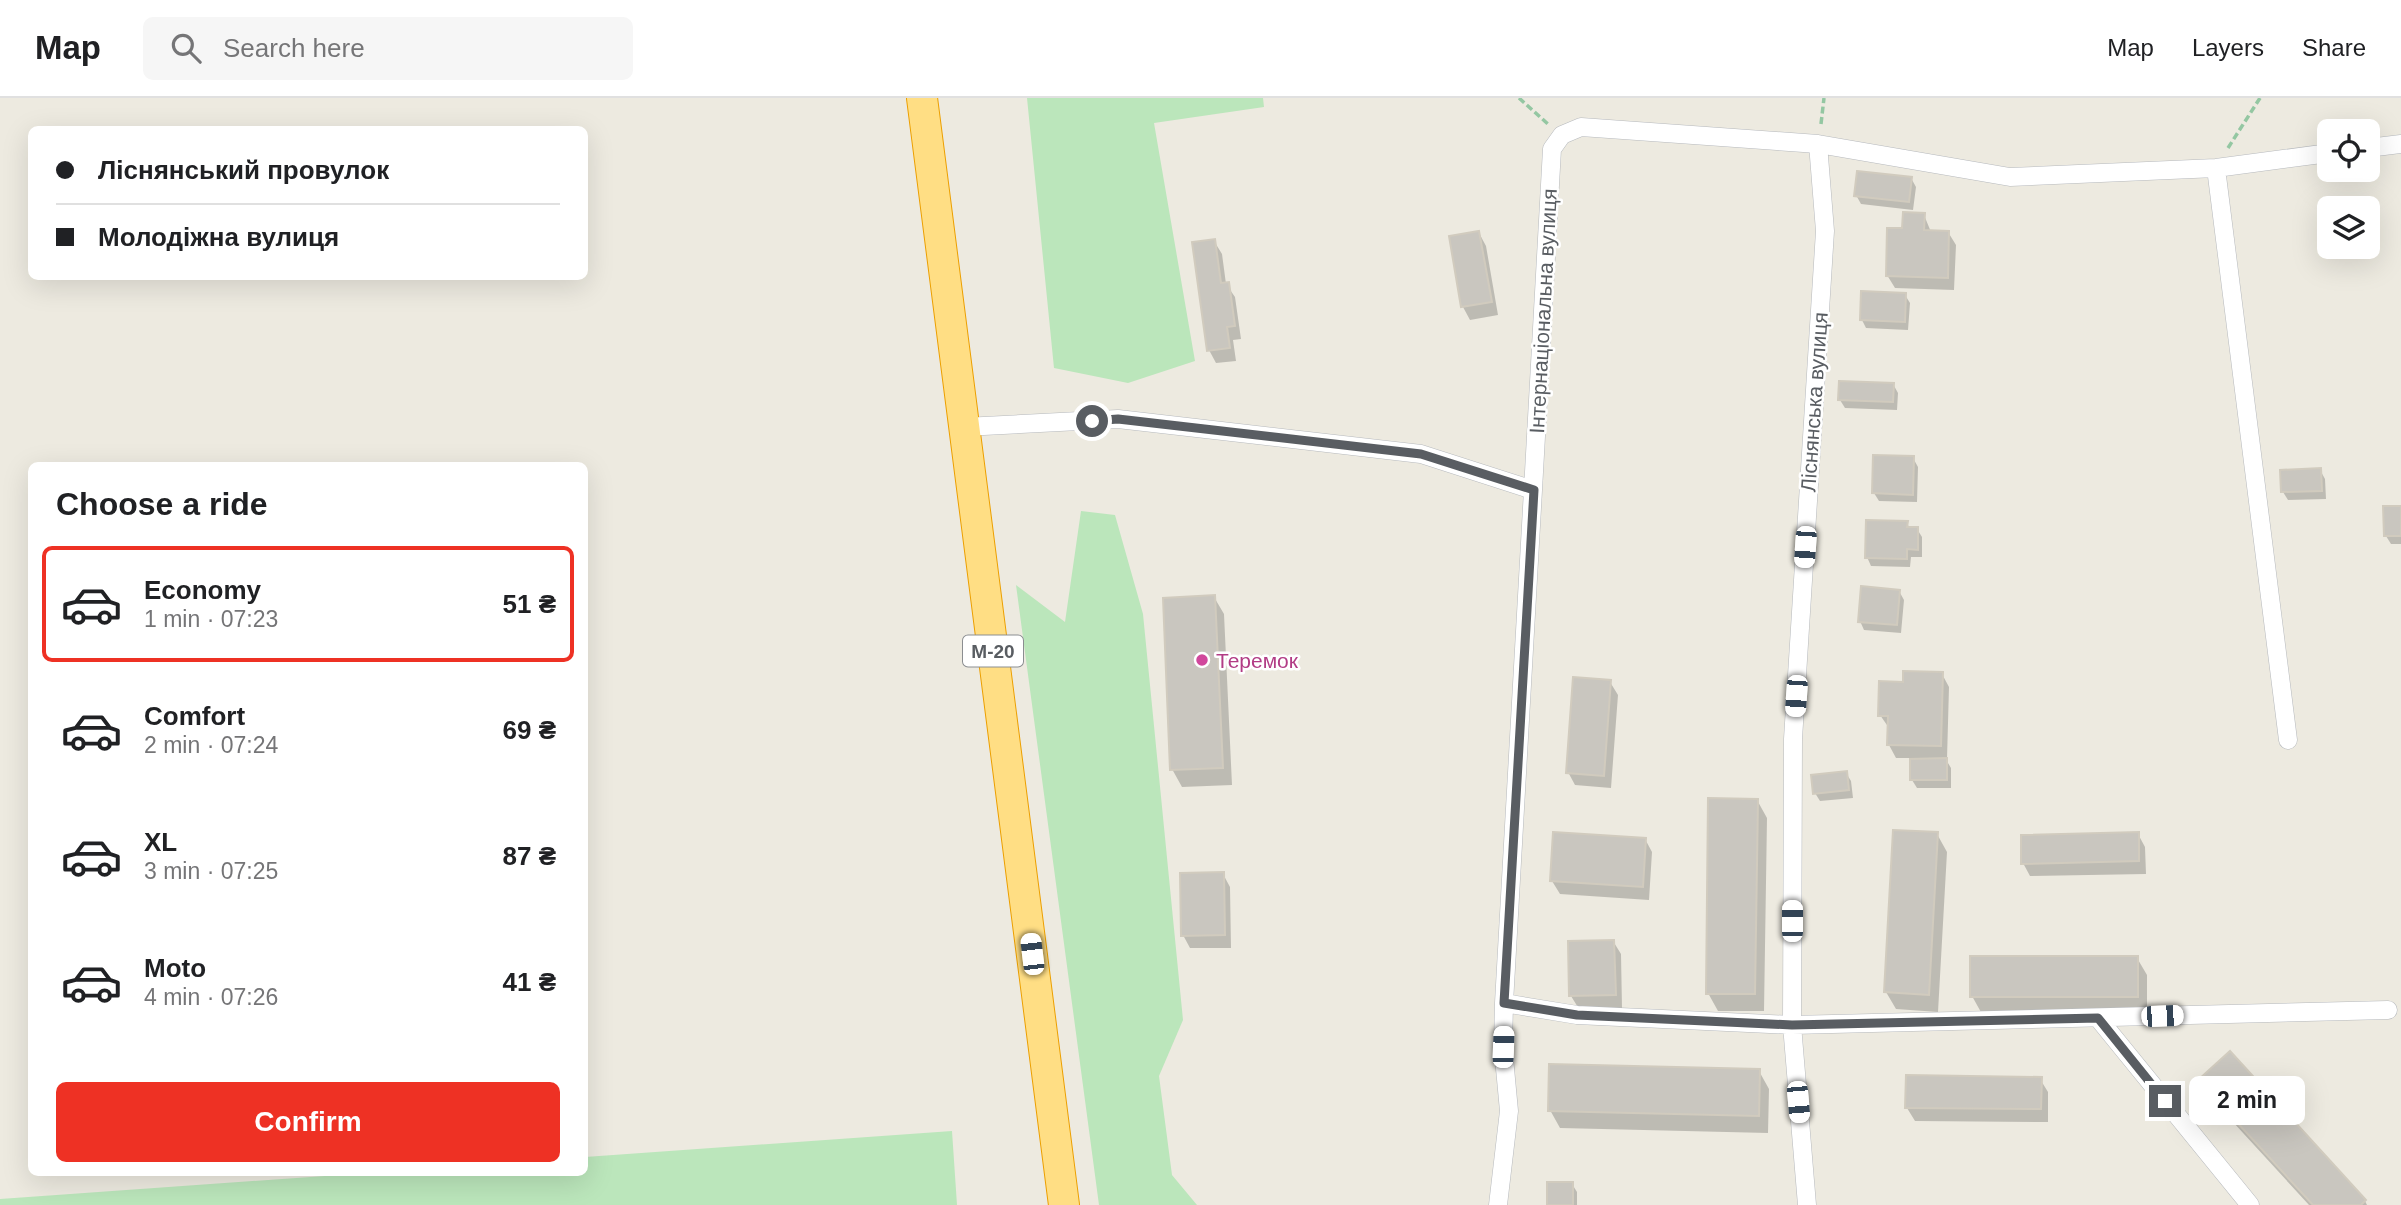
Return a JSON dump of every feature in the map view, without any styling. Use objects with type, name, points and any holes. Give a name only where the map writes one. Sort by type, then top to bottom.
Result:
[{"type":"highway","name":"М-20","points":[[922,98],[1063,1205]]},
{"type":"street","points":[[1562,135],[1581,127],[1818,144],[2010,177],[2216,168],[2317,155]]},
{"type":"street","name":"Інтернаціональна вулиця","points":[[1498,1205],[1509,1111],[1503,1047],[1504,1003],[1552,149],[1562,135]]},
{"type":"street","name":"Ліснянська вулиця","points":[[1807,1205],[1792,1025],[1793,739],[1825,231],[1818,144]]},
{"type":"street","points":[[2380,147],[2401,144]]},
{"type":"street","points":[[2216,168],[2288,740]]},
{"type":"street","points":[[964,427],[1118,419],[1146,422],[1421,454],[1534,490]]},
{"type":"street","points":[[1504,1003],[1577,1015],[1792,1025],[2388,1010]]},
{"type":"street","points":[[2098,1018],[2250,1205]]},
{"type":"path","points":[[1519,98],[1562,135]]},
{"type":"path","points":[[1818,144],[1824,98]]},
{"type":"path","points":[[2216,168],[2260,98]]},
{"type":"green space","points":[[1027,98],[1263,98],[1264,107],[1154,123],[1195,361],[1128,383],[1054,368]]},
{"type":"green space","points":[[1081,511],[1115,515],[1143,614],[1183,1020],[1159,1076],[1172,1175],[1197,1205],[1099,1205],[1016,585],[1065,622]]},
{"type":"green space","points":[[952,1131],[957,1205],[0,1205],[0,1199],[325,1176],[588,1176],[588,1157]]},
{"type":"building","points":[[1857,171],[1912,177],[1909,202],[1854,196]]},
{"type":"building","points":[[1903,212],[1925,213],[1924,230],[1949,231],[1948,278],[1886,276],[1887,228],[1902,228]]},
{"type":"building","points":[[1479,231],[1492,302],[1461,307],[1449,236]]},
{"type":"building","points":[[1215,239],[1221,283],[1229,282],[1235,326],[1227,327],[1230,348],[1207,351],[1192,242]]},
{"type":"building","points":[[1861,291],[1906,293],[1905,322],[1860,320]]},
{"type":"building","points":[[1839,381],[1894,383],[1893,402],[1838,400]]},
{"type":"building","points":[[1873,455],[1914,456],[1913,495],[1872,493]]},
{"type":"building","points":[[2321,468],[2322,491],[2281,492],[2280,470]]},
{"type":"building","points":[[2383,506],[2401,506],[2401,536],[2384,536]]},
{"type":"building","points":[[1866,520],[1908,521],[1907,527],[1918,527],[1918,550],[1907,549],[1907,559],[1865,558]]},
{"type":"building","points":[[1861,586],[1900,590],[1897,625],[1858,622]]},
{"type":"building","points":[[1215,595],[1223,768],[1170,770],[1163,598]]},
{"type":"building","points":[[1903,671],[1943,672],[1941,746],[1887,745],[1888,716],[1878,716],[1879,681],[1903,682]]},
{"type":"building","points":[[1573,677],[1611,680],[1604,776],[1566,773]]},
{"type":"building","points":[[1947,758],[1947,780],[1910,780],[1910,759]]},
{"type":"building","points":[[1847,771],[1849,790],[1813,794],[1811,775]]},
{"type":"building","points":[[1708,798],[1758,799],[1755,994],[1706,994]]},
{"type":"building","points":[[1893,830],[1938,832],[1929,995],[1884,992]]},
{"type":"building","points":[[1553,832],[1646,838],[1643,887],[1550,881]]},
{"type":"building","points":[[2139,832],[2139,861],[2021,864],[2021,835]]},
{"type":"building","points":[[1224,872],[1225,935],[1181,936],[1180,873]]},
{"type":"building","points":[[1614,940],[1616,995],[1569,996],[1568,941]]},
{"type":"building","points":[[1970,956],[2138,956],[2138,997],[1970,997]]},
{"type":"building","points":[[2230,1051],[2366,1200],[2361,1205],[2313,1205],[2198,1080]]},
{"type":"building","points":[[1549,1064],[1760,1069],[1759,1116],[1548,1111]]},
{"type":"building","points":[[1906,1075],[2042,1077],[2041,1109],[1905,1108]]},
{"type":"building","points":[[1547,1182],[1573,1182],[1573,1205],[1547,1205]]},
{"type":"place","name":"Теремок","points":[[1202,660]]},
{"type":"route","points":[[1092,421],[1118,419],[1421,454],[1534,490],[1514,793],[1504,1003],[1543,1012],[1577,1015],[1792,1025],[2098,1018],[2165,1101]]}]
